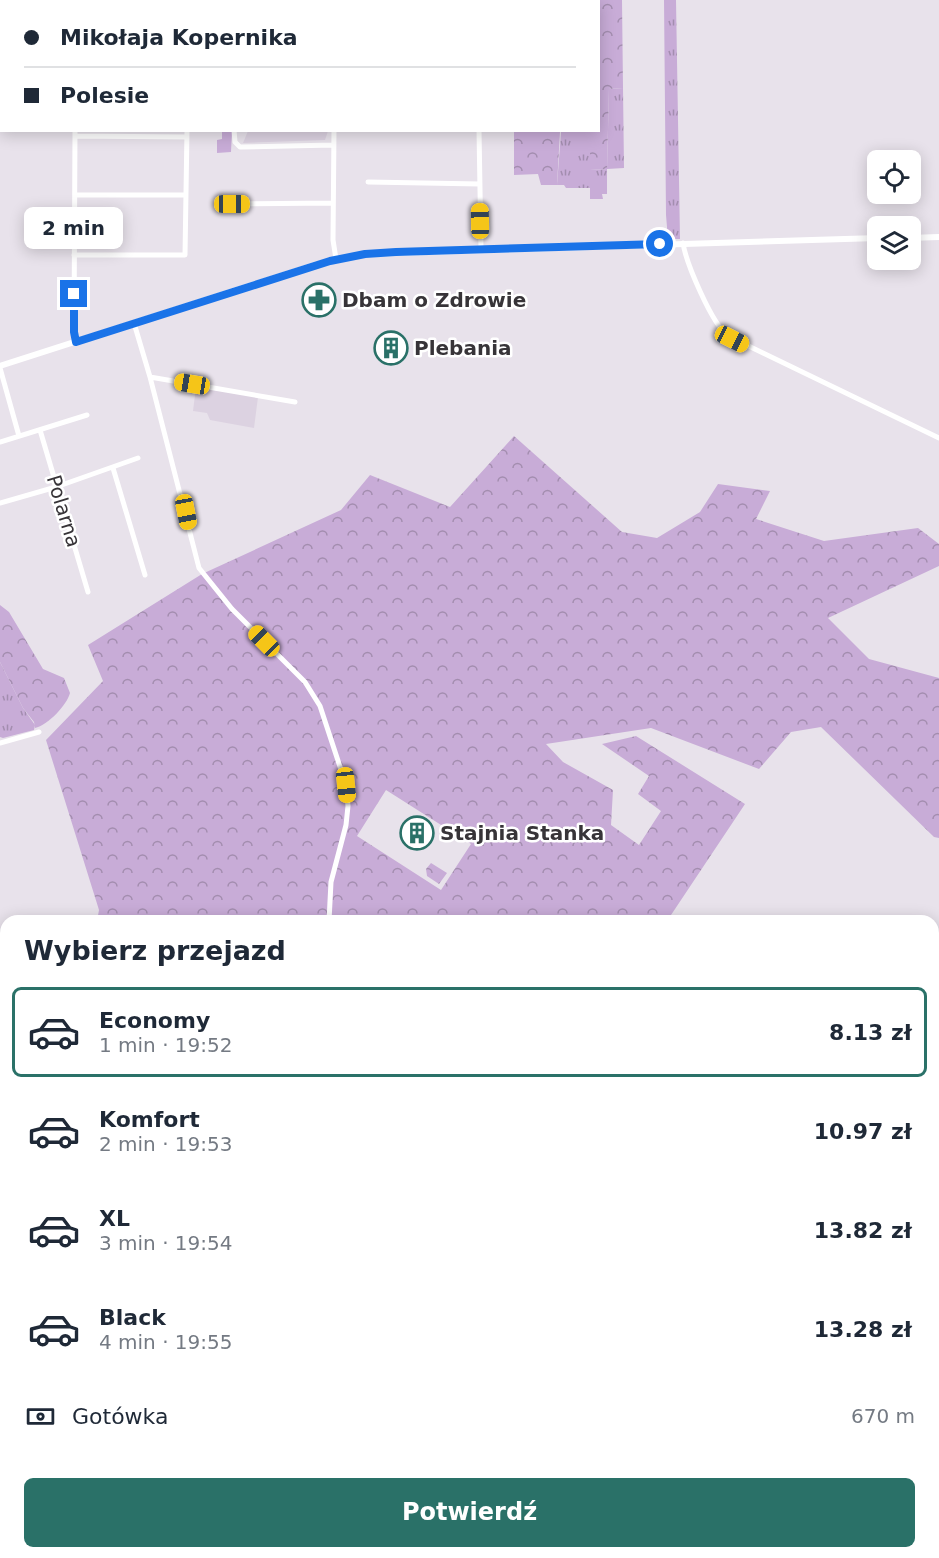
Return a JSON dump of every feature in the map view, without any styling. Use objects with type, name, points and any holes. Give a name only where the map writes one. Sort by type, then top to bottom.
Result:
[{"type":"street","points":[[234,132],[237,144],[245,147],[333,145]]},
{"type":"street","points":[[334,132],[333,240],[336,259]]},
{"type":"street","points":[[479,132],[481,249]]},
{"type":"street","points":[[74,255],[185,255],[187,134],[75,133],[74,255],[74,332],[76,342]]},
{"type":"street","points":[[368,182],[480,184]]},
{"type":"street","points":[[75,195],[186,195]]},
{"type":"street","points":[[232,204],[333,203]]},
{"type":"street","points":[[921,238],[939,237]]},
{"type":"street","points":[[18,436],[0,367],[134,322],[336,259],[374,253],[867,238]]},
{"type":"street","points":[[683,243],[717,324],[728,336],[939,438]]},
{"type":"street","points":[[134,322],[199,568],[232,609],[305,682],[320,706],[346,785],[348,806],[346,825],[331,882],[329,915]]},
{"type":"street","points":[[150,377],[295,402]]},
{"type":"street","points":[[0,442],[87,415]]},
{"type":"street","name":"Polarna","points":[[40,430],[88,592]]},
{"type":"street","points":[[0,503],[56,487],[138,458]]},
{"type":"street","points":[[113,468],[145,575]]},
{"type":"street","points":[[0,743],[39,732]]},
{"type":"shaded area","points":[[247,132],[328,132],[325,140],[243,143]]},
{"type":"shaded area","points":[[196,387],[258,397],[254,428],[210,420],[207,413],[193,411]]},
{"type":"green space","points":[[600,0],[622,0],[623,88],[609,89],[607,169],[590,170],[590,132],[600,132]]},
{"type":"green space","points":[[664,0],[676,0],[680,239],[668,239],[666,215]]},
{"type":"green space","points":[[623,88],[624,168],[607,169],[609,89]]},
{"type":"green space","points":[[222,132],[232,132],[231,152],[217,153],[217,140],[222,139]]},
{"type":"green space","points":[[514,132],[560,132],[557,185],[541,185],[538,174],[514,175]]},
{"type":"green space","points":[[561,132],[590,132],[590,170],[607,169],[607,194],[602,194],[603,199],[590,199],[590,188],[566,188],[564,185],[557,185]]},
{"type":"green space","points":[[514,436],[622,532],[657,538],[700,512],[718,484],[770,491],[756,519],[824,541],[918,528],[939,544],[939,566],[828,618],[869,659],[939,678],[939,838],[934,837],[821,727],[791,732],[759,769],[651,728],[546,744],[563,762],[613,790],[611,825],[639,845],[661,811],[638,794],[649,776],[602,744],[636,736],[745,804],[671,915],[98,915],[99,910],[46,740],[103,681],[88,645],[202,574],[341,510],[370,475],[450,507]],"holes":[[[386,790],[471,844],[441,890],[357,836]]]},
{"type":"green space","points":[[0,605],[9,612],[43,669],[64,678],[70,693],[56,714],[46,723],[35,728],[34,722],[23,708],[0,662]]},
{"type":"green space","points":[[0,662],[23,708],[35,725],[34,730],[3,738],[0,737]]},
{"type":"green space","points":[[431,863],[447,873],[439,884],[427,876],[426,869]]},
{"type":"place","name":"Dbam o Zdrowie","points":[[319,300]]},
{"type":"place","name":"Plebania","points":[[391,348]]},
{"type":"place","name":"Stajnia Stanka","points":[[417,833]]},
{"type":"route","points":[[74,294],[76,342],[223,294],[357,255],[660,244]]}]
